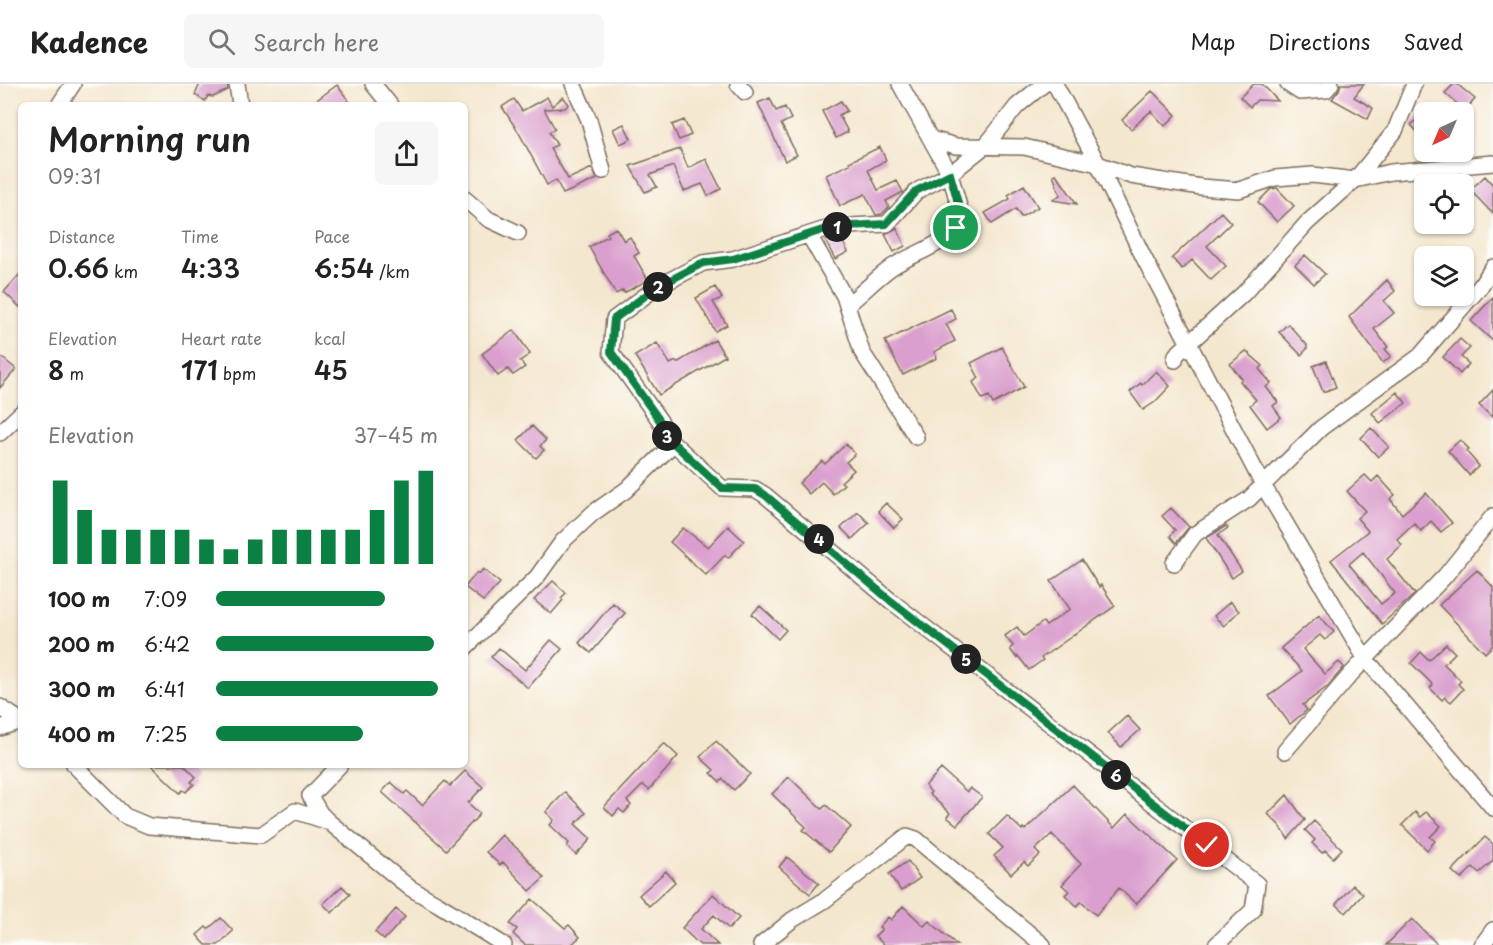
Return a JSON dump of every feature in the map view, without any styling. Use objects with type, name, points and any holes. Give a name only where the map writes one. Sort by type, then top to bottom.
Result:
[{"type":"street","points":[[237,84],[239,102]]},
{"type":"street","points":[[372,84],[387,102]]},
{"type":"street","points":[[852,301],[892,267],[930,249],[956,228],[962,217],[950,174],[900,84]]},
{"type":"street","points":[[1044,84],[1017,106],[986,145],[950,174],[916,191],[886,224],[832,227],[733,259],[703,263],[657,287],[614,319],[611,352],[660,421],[669,439],[722,488],[755,489],[765,495],[891,601],[1257,884],[1253,910],[1216,945]]},
{"type":"street","points":[[1054,84],[1098,164],[1263,484],[1365,658],[1493,808]]},
{"type":"street","points":[[1288,84],[1300,92],[1326,90],[1331,84]]},
{"type":"street","points":[[1175,360],[1176,355],[1244,293],[1307,223],[1355,180],[1395,131],[1414,84]]},
{"type":"street","points":[[574,85],[590,120],[603,171]]},
{"type":"street","points":[[931,139],[956,146],[1024,147],[1098,164],[1131,176],[1201,187],[1239,190],[1275,178],[1313,175],[1355,180],[1391,172],[1493,163]]},
{"type":"street","points":[[468,202],[489,219],[518,233]]},
{"type":"street","points":[[809,235],[844,296],[862,352],[916,437]]},
{"type":"street","points":[[1174,563],[1195,534],[1249,499],[1322,428],[1420,356],[1480,286],[1493,267]]},
{"type":"street","points":[[0,433],[18,416]]},
{"type":"street","points":[[468,645],[537,577],[562,542],[593,513],[626,490],[649,470],[669,448],[669,439]]},
{"type":"street","points":[[1285,751],[1365,658],[1445,576],[1493,516]]},
{"type":"street","points":[[0,707],[18,719]]},
{"type":"street","points":[[0,728],[18,722]]},
{"type":"street","points":[[77,768],[125,816],[149,826],[261,835],[295,811],[337,768]]},
{"type":"street","points":[[310,796],[320,813],[329,822],[410,888],[504,945]]},
{"type":"street","points":[[295,811],[329,822]]},
{"type":"street","points":[[761,945],[792,920],[825,900],[908,836],[916,839],[1043,945]]},
{"type":"street","points":[[1482,945],[1493,930]]},
{"type":"building","points":[[200,84],[227,84],[228,90],[213,97],[208,96],[205,101],[195,95]]},
{"type":"building","points":[[1254,84],[1262,84],[1278,101],[1257,100],[1250,107],[1240,97]]},
{"type":"building","points":[[1341,84],[1364,84],[1354,97],[1373,108],[1368,119],[1332,99]]},
{"type":"building","points":[[1457,84],[1475,99],[1472,102],[1455,102],[1445,93]]},
{"type":"building","points":[[337,85],[350,102],[314,102]]},
{"type":"building","points":[[1152,91],[1176,115],[1165,126],[1151,111],[1131,129],[1122,120]]},
{"type":"building","points":[[547,97],[552,106],[563,97],[569,104],[565,108],[544,109],[555,129],[549,132],[557,145],[550,148],[568,179],[592,168],[597,179],[563,194],[556,180],[547,185],[502,107],[514,99],[522,111]]},
{"type":"building","points":[[770,98],[776,111],[785,107],[791,119],[781,124],[797,155],[785,161],[758,103]]},
{"type":"building","points":[[841,101],[847,111],[839,115],[848,132],[836,138],[822,111]]},
{"type":"building","points":[[684,120],[691,135],[679,140],[672,125]]},
{"type":"building","points":[[624,124],[631,139],[620,144],[613,129]]},
{"type":"building","points":[[880,147],[886,160],[868,170],[878,190],[897,181],[903,192],[886,201],[889,207],[882,214],[876,215],[865,194],[840,206],[826,175]]},
{"type":"building","points":[[680,149],[688,168],[706,159],[721,189],[708,196],[702,184],[684,191],[673,166],[650,175],[657,187],[645,192],[630,166]]},
{"type":"building","points":[[1056,174],[1077,204],[1053,200],[1060,195],[1053,175]]},
{"type":"building","points":[[1485,176],[1493,185],[1493,214],[1474,194],[1474,186]]},
{"type":"building","points":[[1024,185],[1038,207],[1021,217],[1016,209],[992,224],[985,213],[1010,199],[1008,195]]},
{"type":"building","points":[[1277,188],[1294,206],[1277,222],[1258,202],[1271,189]]},
{"type":"building","points":[[1221,212],[1231,223],[1207,246],[1226,266],[1211,280],[1192,260],[1182,269],[1172,258]]},
{"type":"building","points":[[616,228],[624,241],[630,237],[639,253],[634,256],[648,280],[624,293],[623,290],[616,294],[589,247],[608,236],[607,233]]},
{"type":"building","points":[[897,228],[905,246],[894,252],[885,234]]},
{"type":"building","points":[[840,236],[848,252],[835,259],[825,240]]},
{"type":"building","points":[[1305,255],[1325,274],[1314,284],[1295,265]]},
{"type":"building","points":[[18,276],[18,305],[4,292]]},
{"type":"building","points":[[1387,280],[1395,291],[1384,301],[1394,313],[1374,329],[1388,347],[1385,349],[1391,356],[1383,363],[1349,317]]},
{"type":"building","points":[[715,287],[722,298],[713,302],[727,325],[715,331],[696,298]]},
{"type":"building","points":[[1493,297],[1493,341],[1471,321]]},
{"type":"building","points":[[951,309],[956,319],[946,324],[955,341],[934,352],[937,358],[903,375],[885,341]]},
{"type":"building","points":[[1288,324],[1307,345],[1307,349],[1301,355],[1279,332]]},
{"type":"building","points":[[514,330],[530,354],[520,361],[525,367],[513,375],[508,369],[498,376],[482,354]]},
{"type":"building","points":[[1460,339],[1470,348],[1461,357],[1469,364],[1460,374],[1443,357]]},
{"type":"building","points":[[715,340],[725,356],[659,395],[635,356],[657,343],[670,364],[676,361],[677,363]]},
{"type":"building","points":[[1002,347],[1024,387],[993,404],[989,396],[982,399],[973,382],[979,378],[971,363]]},
{"type":"building","points":[[1246,351],[1263,366],[1259,369],[1271,383],[1266,387],[1278,402],[1273,406],[1281,417],[1267,428],[1250,405],[1256,400],[1240,381],[1242,379],[1230,364]]},
{"type":"building","points":[[0,356],[16,369],[0,388]]},
{"type":"building","points":[[1326,361],[1336,387],[1323,392],[1313,366]]},
{"type":"building","points":[[1156,371],[1170,386],[1155,402],[1143,410],[1130,392],[1141,383],[1142,385]]},
{"type":"building","points":[[1493,390],[1493,418],[1479,405]]},
{"type":"building","points":[[1397,392],[1406,403],[1380,423],[1372,413]]},
{"type":"building","points":[[532,426],[546,440],[540,446],[544,450],[536,458],[518,440]]},
{"type":"building","points":[[1371,428],[1389,447],[1378,457],[1361,438]]},
{"type":"building","points":[[1460,440],[1469,449],[1466,451],[1479,466],[1469,475],[1448,451]]},
{"type":"building","points":[[846,444],[855,454],[846,462],[854,470],[841,482],[844,484],[833,494],[822,482],[809,494],[799,483],[822,461],[825,464]]},
{"type":"building","points":[[1365,475],[1372,482],[1378,476],[1395,495],[1390,499],[1402,514],[1426,493],[1452,523],[1441,532],[1431,521],[1421,531],[1414,523],[1397,539],[1402,545],[1387,559],[1415,594],[1382,624],[1331,560],[1368,531],[1357,518],[1365,511],[1347,491]],"holes":[[[1363,552],[1395,593],[1381,604],[1349,564]]]},
{"type":"building","points":[[886,503],[903,519],[894,528],[878,511]]},
{"type":"building","points":[[1171,508],[1189,527],[1176,543],[1170,536],[1175,530],[1162,516]]},
{"type":"building","points":[[858,512],[869,523],[852,539],[841,528]]},
{"type":"building","points":[[728,526],[744,541],[728,558],[725,555],[706,575],[670,542],[683,528],[708,547]]},
{"type":"building","points":[[1226,526],[1228,528],[1218,535],[1242,571],[1232,578],[1206,538]]},
{"type":"building","points":[[1082,560],[1099,587],[1101,585],[1115,606],[1041,658],[1043,660],[1029,670],[1010,649],[1013,646],[1005,636],[1017,627],[1024,636],[1043,622],[1046,626],[1070,609],[1051,581]]},
{"type":"building","points":[[483,569],[500,583],[483,601],[468,589],[468,583],[477,572],[479,574]]},
{"type":"building","points":[[1477,570],[1493,587],[1493,645],[1485,653],[1439,605]]},
{"type":"building","points":[[553,581],[566,593],[551,614],[534,600]]},
{"type":"building","points":[[1230,602],[1239,611],[1224,626],[1214,616]]},
{"type":"building","points":[[613,603],[625,613],[591,653],[579,643]]},
{"type":"building","points":[[760,606],[786,630],[778,639],[752,614]]},
{"type":"building","points":[[1319,615],[1334,632],[1325,640],[1320,635],[1303,649],[1325,674],[1339,662],[1344,667],[1327,687],[1303,705],[1307,710],[1290,724],[1269,696],[1302,671],[1281,648]]},
{"type":"building","points":[[551,640],[562,649],[528,688],[491,657],[499,648],[525,670]]},
{"type":"building","points":[[1446,644],[1455,653],[1444,664],[1461,681],[1458,684],[1463,689],[1451,702],[1445,697],[1442,700],[1430,688],[1433,685],[1411,663],[1421,652],[1429,660]]},
{"type":"building","points":[[1127,716],[1140,730],[1121,747],[1108,733]]},
{"type":"building","points":[[716,741],[750,774],[734,790],[723,779],[720,782],[711,773],[714,770],[700,757]]},
{"type":"building","points":[[664,743],[678,756],[649,790],[643,785],[627,801],[631,805],[624,813],[619,809],[613,816],[604,807]]},
{"type":"building","points":[[154,768],[187,768],[196,777],[191,782],[194,784],[186,792],[183,790],[180,793]]},
{"type":"building","points":[[941,769],[967,792],[970,788],[982,797],[957,825],[947,817],[950,813],[929,794],[931,792],[925,786]]},
{"type":"building","points":[[465,771],[483,787],[468,803],[480,814],[446,850],[382,792],[391,782],[404,794],[407,791],[422,805],[445,781],[450,786]]},
{"type":"building","points":[[789,777],[822,809],[826,805],[851,827],[829,852],[803,830],[806,827],[772,794]]},
{"type":"building","points":[[1073,785],[1114,828],[1127,814],[1177,860],[1136,904],[1119,888],[1096,915],[1081,902],[1077,906],[1065,895],[1069,891],[1062,885],[1081,864],[1052,834],[1035,850],[1040,855],[1028,866],[1024,862],[1011,874],[994,856],[1003,848],[989,834],[1007,816],[1022,830],[1023,828],[1025,830]]},
{"type":"building","points":[[565,792],[586,813],[575,824],[591,839],[576,855],[567,846],[569,843],[550,825],[554,820],[546,812]]},
{"type":"building","points":[[1287,795],[1305,820],[1288,839],[1280,826],[1268,814]]},
{"type":"building","points":[[1415,812],[1420,817],[1426,812],[1441,826],[1430,837],[1435,841],[1427,850],[1402,825]]},
{"type":"building","points":[[1314,821],[1342,849],[1333,858],[1325,850],[1322,853],[1312,843],[1315,840],[1305,830]]},
{"type":"building","points":[[502,835],[544,878],[530,891],[503,862],[500,865],[486,852]]},
{"type":"building","points":[[1485,837],[1493,844],[1493,861],[1479,873],[1473,867],[1461,879],[1452,871]]},
{"type":"building","points":[[787,857],[819,883],[810,894],[779,867]]},
{"type":"building","points":[[908,861],[920,878],[901,891],[889,874]]},
{"type":"building","points":[[666,871],[675,882],[649,906],[639,895]]},
{"type":"building","points":[[1353,885],[1363,894],[1346,913],[1336,904]]},
{"type":"building","points":[[342,886],[350,894],[332,913],[323,904]]},
{"type":"building","points":[[713,894],[739,918],[729,929],[714,915],[701,929],[718,945],[700,945],[682,928]]},
{"type":"building","points":[[532,899],[565,928],[569,925],[580,937],[571,945],[525,945],[513,934],[517,929],[510,924]]},
{"type":"building","points":[[903,906],[924,926],[929,921],[957,945],[884,945],[875,936],[882,929],[879,927],[888,917],[891,920]]},
{"type":"building","points":[[396,909],[405,917],[384,940],[375,932]]},
{"type":"building","points":[[221,918],[233,931],[218,945],[206,945],[197,935]]},
{"type":"building","points":[[1412,919],[1438,945],[1386,945]]},
{"type":"route","points":[[956,228],[962,217],[950,174],[916,191],[886,224],[832,227],[733,259],[703,263],[657,287],[614,319],[611,352],[660,421],[669,439],[722,488],[755,489],[765,495],[891,601],[1207,845]]}]
